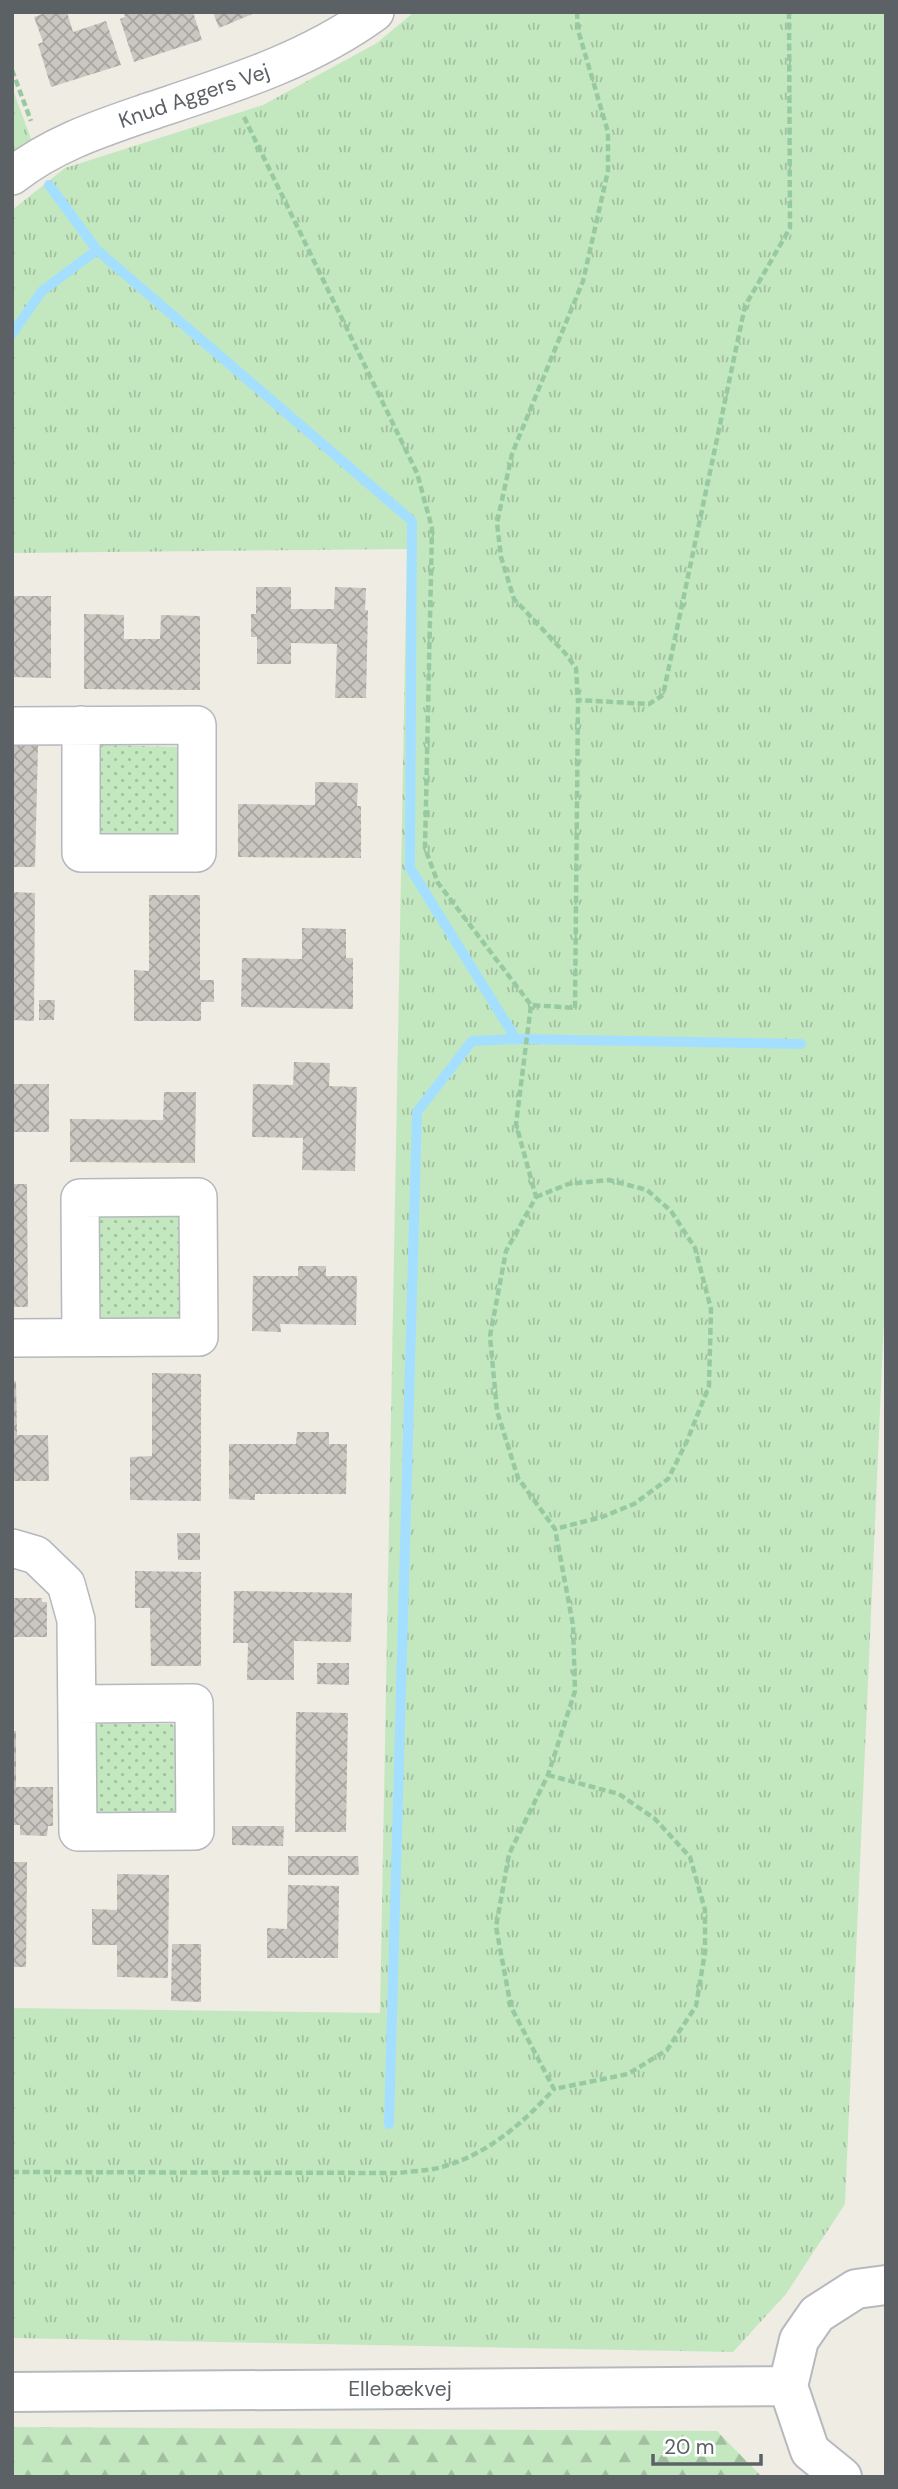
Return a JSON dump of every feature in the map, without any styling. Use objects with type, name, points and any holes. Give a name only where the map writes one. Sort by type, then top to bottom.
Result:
[{"type":"street","name":"Knud Aggers Vej","points":[[12,176],[76,137],[280,66],[375,12]]},
{"type":"street","points":[[12,726],[81,725],[197,726],[197,853],[81,853],[81,725]]},
{"type":"street","points":[[12,1338],[199,1337],[198,1197],[80,1198],[81,1337]]},
{"type":"street","points":[[12,1548],[36,1555],[66,1584],[76,1620],[78,1832],[195,1831],[194,1703],[77,1704]]},
{"type":"street","points":[[842,2477],[810,2451],[788,2386],[799,2340],[817,2314],[856,2289],[886,2285]]},
{"type":"street","name":"Ellebækvej","points":[[12,2392],[788,2386]]},
{"type":"path","points":[[531,1005],[575,1008],[579,700],[576,668],[514,599],[501,557],[497,523],[512,454],[583,281],[608,170],[608,132],[578,30],[577,12]]},
{"type":"path","points":[[579,700],[649,704],[663,695],[745,306],[790,228],[789,12]]},
{"type":"path","points":[[12,70],[43,155]]},
{"type":"path","points":[[228,85],[417,473],[432,528],[425,848],[438,883],[531,1005],[516,1124],[537,1197]]},
{"type":"path","points":[[554,2089],[511,2007],[496,1927],[509,1854],[548,1775],[575,1691],[573,1625],[555,1529],[518,1478],[497,1411],[490,1336],[506,1251],[537,1197],[568,1184],[608,1180],[647,1190],[671,1211],[695,1248],[711,1309],[709,1387],[687,1441],[667,1479],[634,1504],[602,1517],[555,1529]]},
{"type":"path","points":[[12,2172],[398,2173],[441,2168],[486,2150],[526,2120],[554,2089],[628,2074],[667,2050],[696,2006],[705,1952],[705,1910],[690,1857],[655,1819],[619,1794],[548,1775]]},
{"type":"green space","points":[[414,12],[886,12],[886,1274],[845,2204],[786,2294],[733,2352],[12,2338],[12,2008],[380,2013],[407,549],[12,553],[12,210],[65,168],[263,105],[377,43]]},
{"type":"green space","points":[[12,87],[31,139],[30,152],[12,163]]},
{"type":"green space","points":[[102,745],[181,747],[185,838],[96,840],[97,749]]},
{"type":"green space","points":[[96,1216],[177,1216],[183,1221],[182,1319],[95,1323]]},
{"type":"green space","points":[[93,1724],[172,1724],[177,1728],[177,1814],[97,1818],[92,1813]]},
{"type":"green space","points":[[12,2427],[717,2431],[762,2477],[12,2477]]},
{"type":"building","points":[[48,12],[67,12],[73,32],[106,21],[121,65],[51,87],[38,44],[43,42],[34,17]]},
{"type":"building","points":[[124,12],[193,12],[202,40],[134,62],[120,19],[125,17]]},
{"type":"building","points":[[213,12],[257,12],[219,28]]},
{"type":"building","points":[[256,587],[291,587],[291,609],[334,609],[335,587],[366,588],[366,698],[335,698],[337,644],[291,643],[291,664],[257,664],[257,637],[251,637],[251,614],[256,614]]},
{"type":"building","points":[[12,596],[51,596],[51,678],[12,677]]},
{"type":"building","points":[[84,614],[124,615],[124,639],[160,639],[161,615],[200,616],[200,690],[84,689]]},
{"type":"building","points":[[12,744],[38,745],[35,867],[12,867]]},
{"type":"building","points":[[315,782],[358,783],[361,858],[238,857],[238,804],[315,805]]},
{"type":"building","points":[[12,892],[35,893],[34,1021],[12,1020]]},
{"type":"building","points":[[149,895],[200,895],[200,980],[214,980],[214,1002],[201,1002],[201,1021],[134,1021],[134,970],[149,971]]},
{"type":"building","points":[[302,928],[346,929],[346,958],[353,958],[353,1009],[241,1007],[242,958],[302,959]]},
{"type":"building","points":[[39,1000],[55,1000],[54,1020],[39,1020]]},
{"type":"building","points":[[294,1062],[330,1063],[329,1086],[357,1087],[355,1171],[302,1170],[303,1138],[252,1137],[253,1084],[293,1085]]},
{"type":"building","points":[[12,1084],[49,1084],[49,1132],[12,1132]]},
{"type":"building","points":[[164,1092],[196,1092],[195,1163],[70,1162],[70,1119],[163,1120]]},
{"type":"building","points":[[12,1184],[27,1184],[28,1307],[12,1307]]},
{"type":"building","points":[[298,1266],[326,1266],[326,1276],[357,1276],[356,1325],[280,1324],[281,1332],[252,1331],[253,1276],[298,1276]]},
{"type":"building","points":[[152,1373],[201,1374],[201,1501],[130,1500],[130,1457],[152,1456]]},
{"type":"building","points":[[16,1381],[17,1435],[48,1435],[49,1481],[12,1481],[12,1382]]},
{"type":"building","points":[[297,1432],[329,1432],[329,1444],[347,1444],[346,1494],[255,1494],[255,1500],[229,1499],[229,1444],[296,1444]]},
{"type":"building","points":[[177,1533],[200,1533],[200,1560],[178,1560]]},
{"type":"building","points":[[135,1571],[201,1572],[201,1666],[151,1666],[150,1608],[135,1608]]},
{"type":"building","points":[[234,1591],[352,1593],[351,1642],[294,1641],[294,1680],[247,1680],[248,1643],[233,1643]]},
{"type":"building","points":[[12,1598],[42,1598],[42,1602],[47,1602],[47,1637],[12,1637]]},
{"type":"building","points":[[317,1663],[349,1663],[349,1685],[317,1684]]},
{"type":"building","points":[[296,1712],[348,1713],[346,1832],[295,1832]]},
{"type":"building","points":[[12,1731],[16,1731],[16,1787],[53,1787],[53,1826],[48,1826],[47,1836],[20,1835],[20,1825],[12,1825]]},
{"type":"building","points":[[232,1826],[284,1826],[283,1846],[232,1845]]},
{"type":"building","points":[[288,1856],[358,1856],[359,1875],[288,1875]]},
{"type":"building","points":[[12,1862],[27,1862],[26,1967],[12,1967]]},
{"type":"building","points":[[117,1874],[169,1875],[168,1978],[117,1977],[117,1945],[92,1945],[92,1909],[117,1910]]},
{"type":"building","points":[[288,1885],[339,1886],[338,1958],[267,1958],[267,1928],[287,1929]]},
{"type":"building","points":[[172,1944],[201,1944],[201,2002],[171,2001]]},
{"type":"waterway","points":[[49,185],[97,250],[412,521],[410,868],[516,1039]]},
{"type":"waterway","points":[[12,334],[42,291],[97,250]]},
{"type":"waterway","points":[[389,2124],[417,1112],[472,1041],[516,1039],[801,1044]]}]
